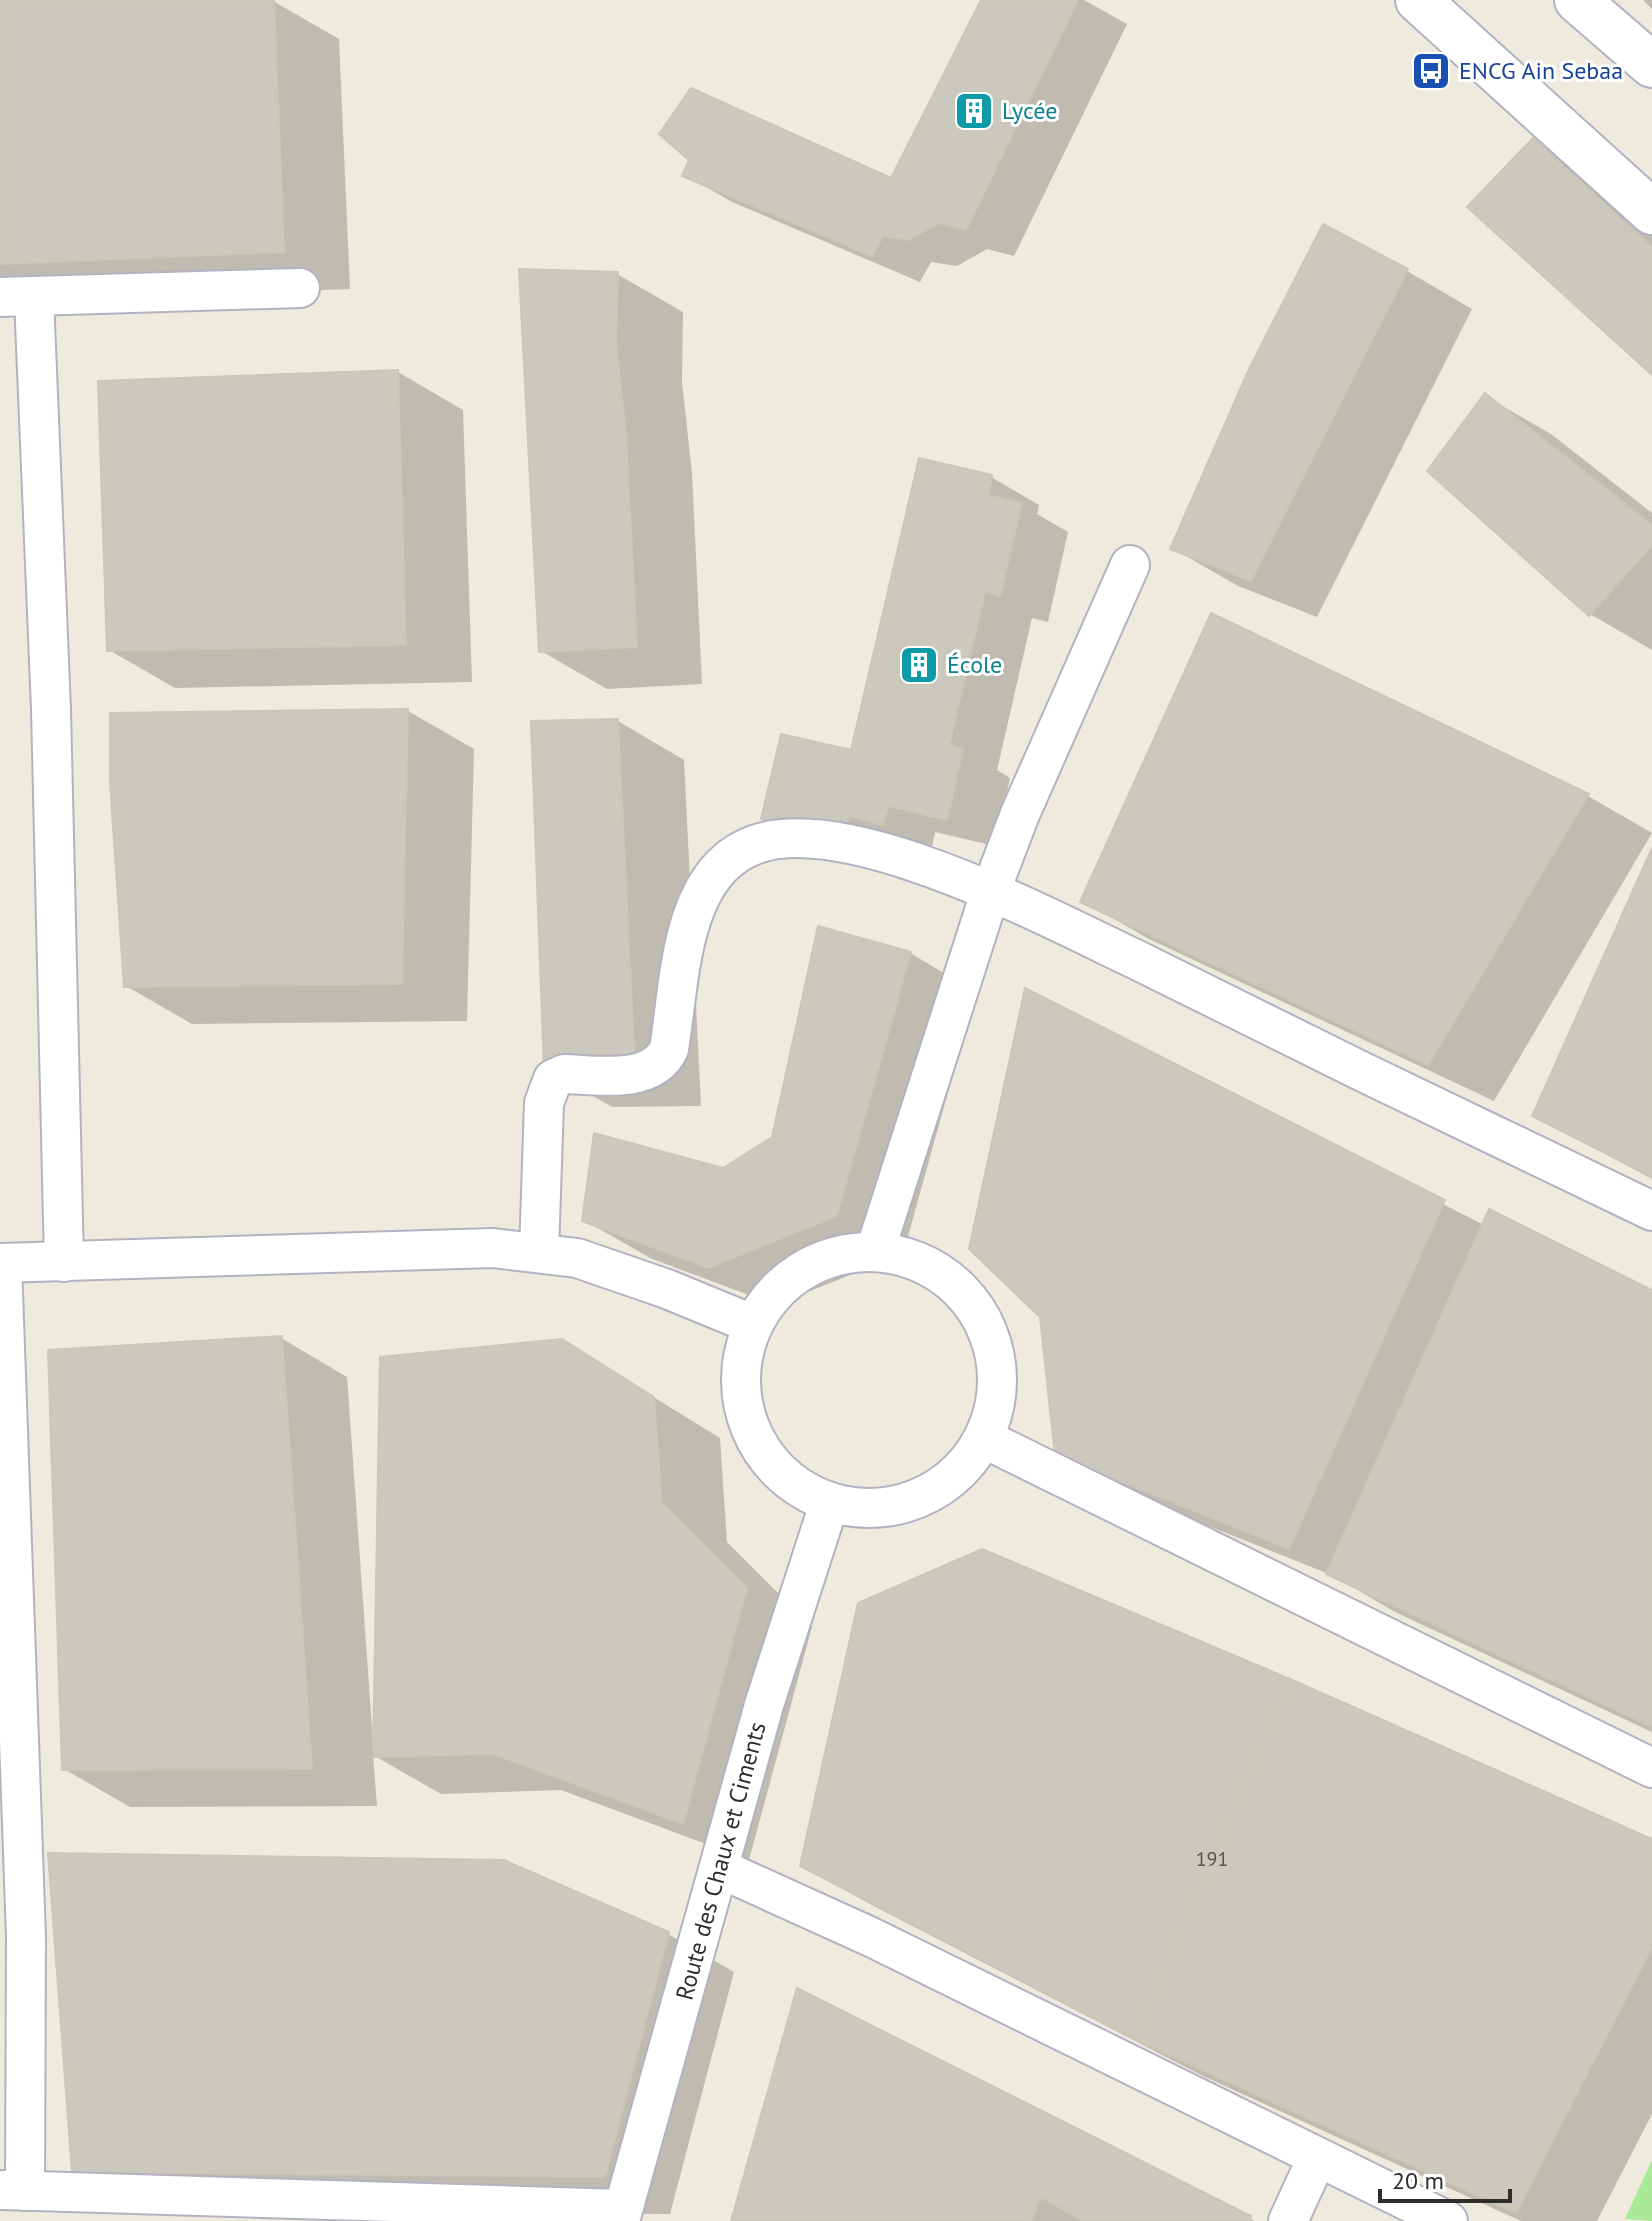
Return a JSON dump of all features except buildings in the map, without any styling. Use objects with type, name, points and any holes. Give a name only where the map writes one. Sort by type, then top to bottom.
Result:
[{"type":"street","points":[[1418,0],[1652,212]]},
{"type":"street","points":[[1577,0],[1652,65]]},
{"type":"street","points":[[64,1262],[51,709],[17,297],[300,288]]},
{"type":"street","points":[[875,1251],[991,890],[1020,814],[1130,565]]},
{"type":"street","points":[[539,1252],[546,1092],[553,1079],[564,1074],[644,1072],[666,1056],[694,906],[703,887],[726,863],[747,848],[770,841],[836,843],[921,865],[991,890],[1652,1211]]},
{"type":"street","points":[[621,2215],[13,2190],[26,1937],[11,1784],[1,1263],[375,1249],[493,1248],[539,1252],[617,1271],[752,1324]]},
{"type":"street","points":[[875,1251],[917,1260],[954,1282],[981,1315],[997,1355],[998,1398],[985,1439],[958,1475],[919,1500],[875,1510],[829,1504],[791,1483],[761,1451],[743,1411],[740,1367],[752,1324],[782,1284],[825,1258],[875,1251]]},
{"type":"street","points":[[985,1439],[1652,1768]]},
{"type":"street","name":"Route des Chaux et Ciments","points":[[621,2215],[721,1869],[764,1705],[829,1504]]},
{"type":"street","points":[[721,1869],[871,1937],[1448,2221]]},
{"type":"street","points":[[1288,2221],[1317,2158]]},
{"type":"green space","points":[[1652,2160],[1652,2221],[1625,2219]]},
{"type":"place","name":"ENCG Ain Sebaa","points":[[1431,71]]},
{"type":"place","name":"Lycée","points":[[974,111]]},
{"type":"place","name":"École","points":[[919,665]]}]
